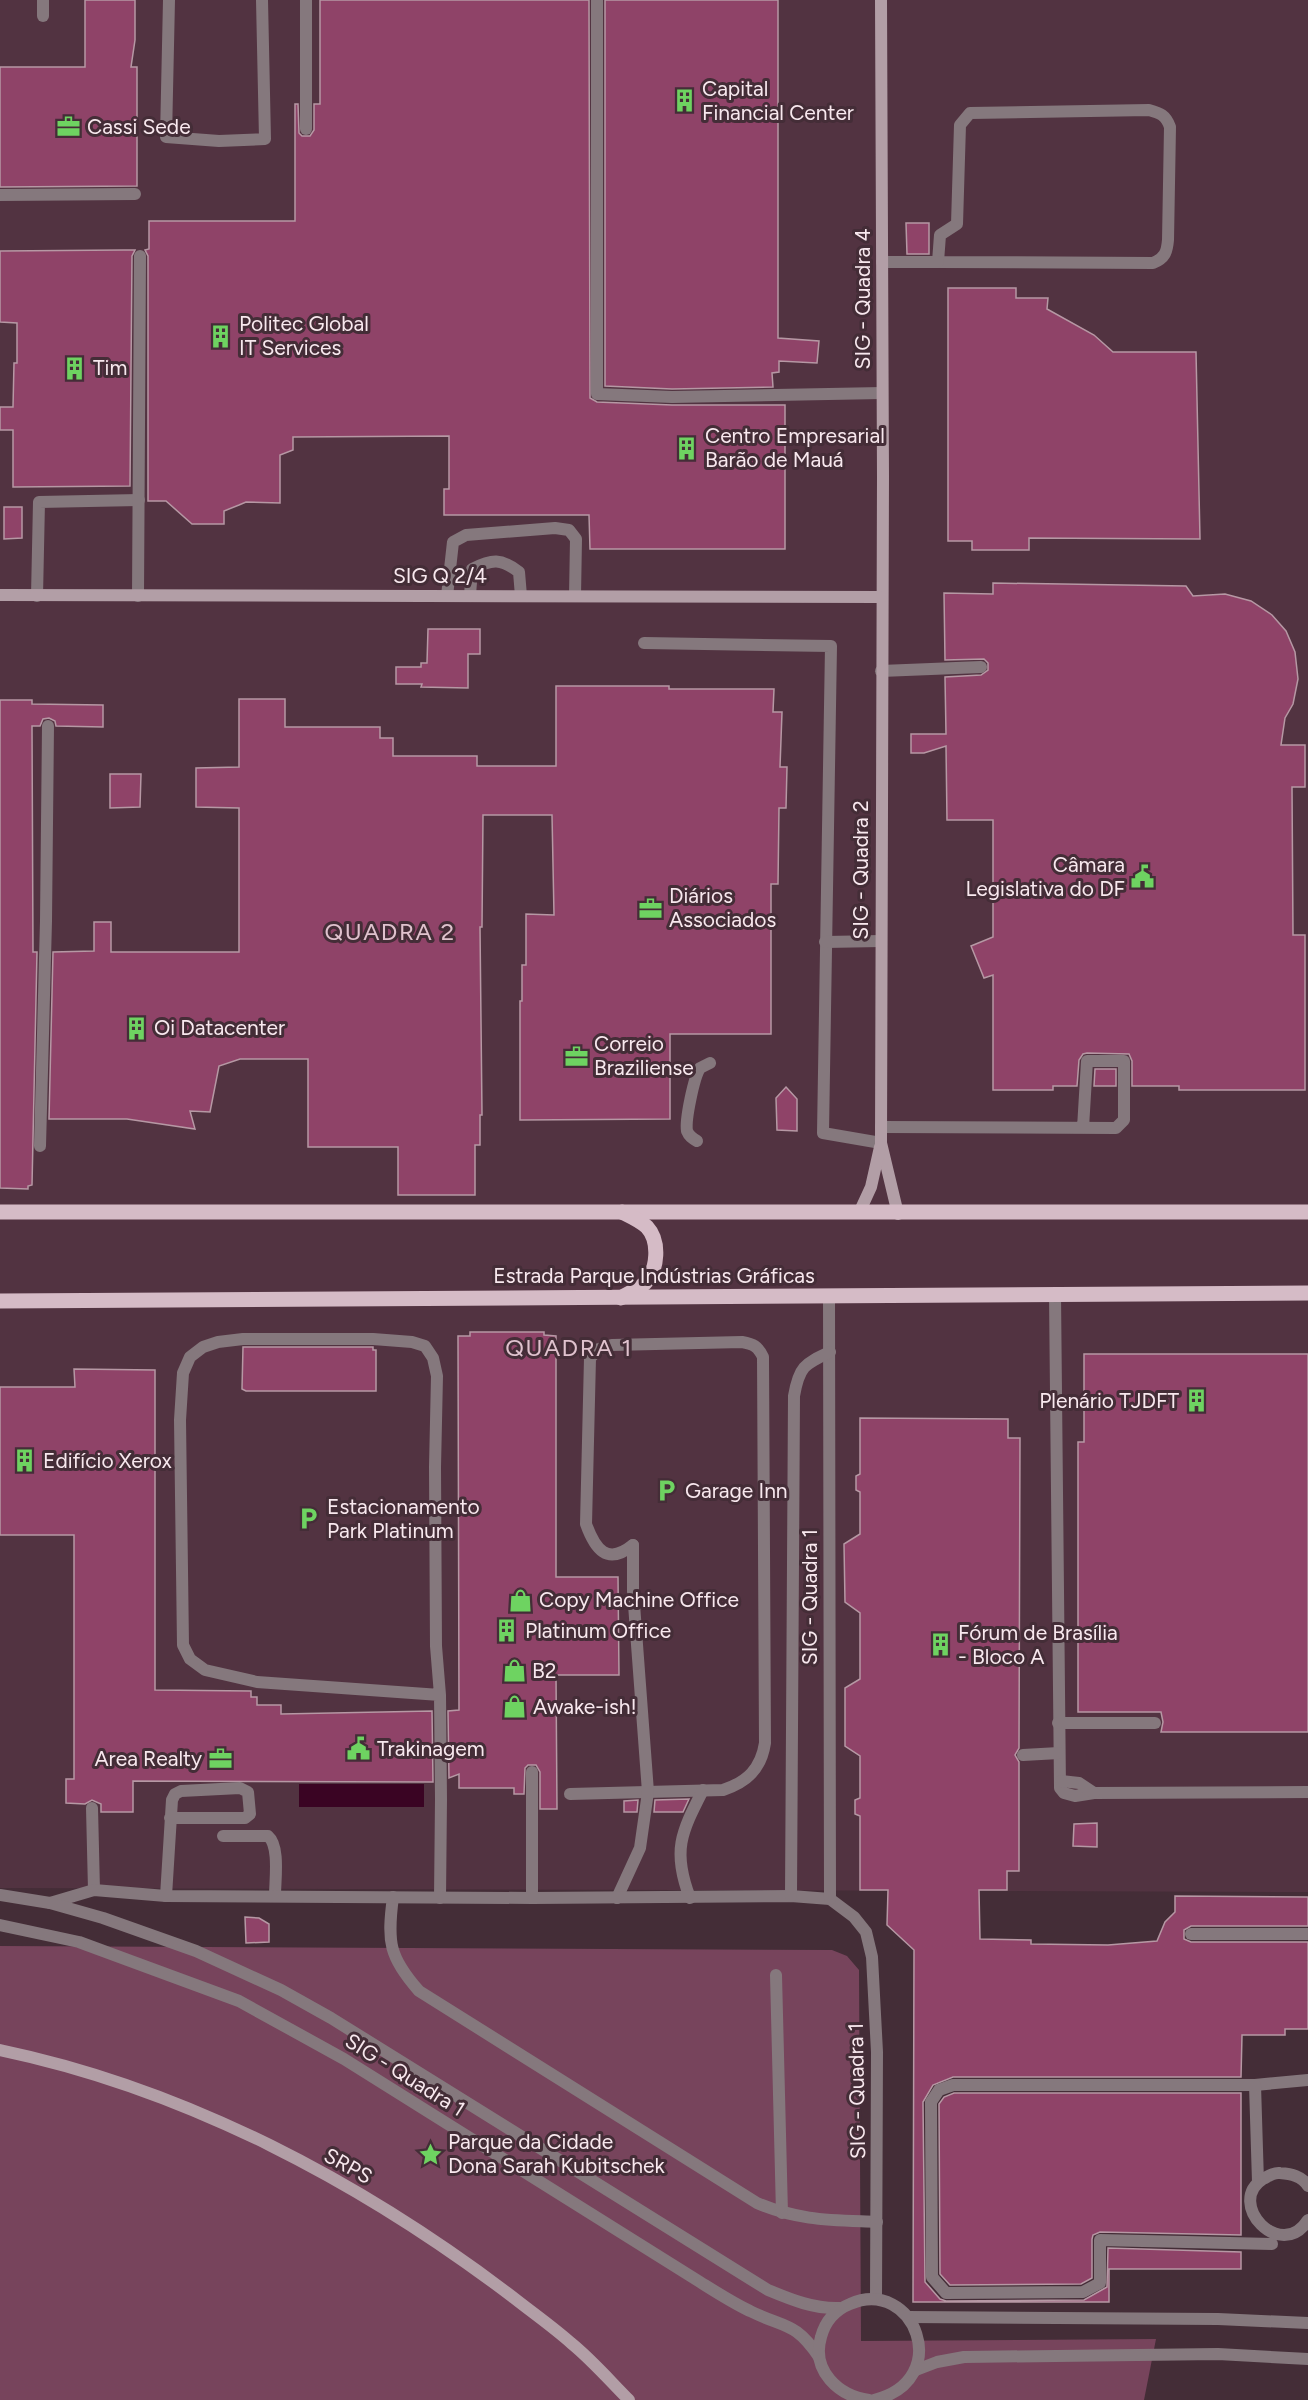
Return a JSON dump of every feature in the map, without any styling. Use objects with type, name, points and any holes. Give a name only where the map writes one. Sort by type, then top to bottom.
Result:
[{"type":"main road","points":[[0,1212],[898,1214],[1308,1212]]},
{"type":"main road","points":[[621,1298],[645,1283],[653,1271],[656,1257],[654,1243],[647,1227],[622,1212]]},
{"type":"main road","name":"Estrada Parque Indústrias Gráficas","points":[[0,1301],[1308,1293]]},
{"type":"street","points":[[43,0],[43,16]]},
{"type":"street","points":[[169,0],[166,137],[219,141],[265,139],[262,0]]},
{"type":"street","points":[[306,0],[306,129]]},
{"type":"street","points":[[597,0],[597,394],[672,397],[882,393]]},
{"type":"street","name":"SIG - Quadra 4","points":[[881,0],[881,597]]},
{"type":"street","points":[[882,262],[1153,263],[1160,260],[1164,256],[1168,240],[1170,134],[1166,117],[1159,112],[1149,111],[970,113],[960,124],[957,224],[940,235],[938,262]]},
{"type":"street","points":[[0,195],[135,194]]},
{"type":"street","points":[[138,596],[140,256]]},
{"type":"street","points":[[37,596],[39,502],[139,500]]},
{"type":"street","points":[[447,596],[453,542],[466,535],[555,528],[569,530],[576,539],[575,596]]},
{"type":"street","points":[[470,595],[472,569],[488,561],[507,563],[519,572],[520,596]]},
{"type":"street","name":"SIG Q 2/4","points":[[0,595],[881,597]]},
{"type":"street","name":"SIG - Quadra 2","points":[[859,1213],[871,1187],[881,1143],[881,597]]},
{"type":"street","points":[[644,643],[831,646],[822,1133],[881,1143]]},
{"type":"street","points":[[881,671],[981,667]]},
{"type":"street","points":[[40,1146],[48,726]]},
{"type":"street","points":[[825,942],[881,941]]},
{"type":"street","points":[[881,1127],[1083,1128],[1116,1128],[1124,1120],[1124,1061],[1087,1061],[1083,1128]]},
{"type":"street","points":[[697,1141],[689,1135],[687,1127],[693,1082],[700,1068],[710,1063]]},
{"type":"street","name":"SIG - Quadra 2","points":[[881,1143],[898,1214]]},
{"type":"street","points":[[1055,1294],[1060,1788],[1064,1793],[1075,1796],[1094,1793],[1308,1792]]},
{"type":"street","name":"SIG - Quadra 1","points":[[829,1296],[830,1899]]},
{"type":"street","points":[[440,1695],[257,1682],[205,1670],[190,1659],[183,1645],[180,1420],[183,1373],[190,1357],[203,1347],[218,1342],[267,1339],[373,1339],[412,1342],[425,1346],[433,1358],[437,1376],[436,1646],[440,1695],[440,1898]]},
{"type":"street","points":[[570,1794],[648,1792],[703,1790],[723,1790],[745,1779],[763,1758],[765,1743],[763,1357],[759,1348],[753,1344],[742,1342],[612,1345],[599,1349],[590,1358],[586,1524],[592,1542],[601,1552],[620,1553],[633,1545],[633,1591],[648,1792],[640,1848],[617,1898]]},
{"type":"street","points":[[791,1896],[794,1395],[797,1377],[803,1366],[830,1352]]},
{"type":"street","points":[[1058,1723],[1155,1723]]},
{"type":"street","points":[[1023,1755],[1059,1753]]},
{"type":"street","points":[[532,1772],[532,1898]]},
{"type":"street","points":[[166,1896],[170,1818],[175,1794],[181,1791],[240,1788],[248,1792],[250,1814],[245,1818],[170,1818]]},
{"type":"street","points":[[690,1898],[682,1877],[679,1851],[689,1817],[703,1790]]},
{"type":"street","points":[[92,1808],[94,1890]]},
{"type":"street","points":[[223,1836],[268,1836],[273,1840],[275,1896]]},
{"type":"street","name":"SIG - Quadra 1","points":[[50,1903],[94,1890],[166,1896],[393,1898],[791,1896],[830,1899],[854,1917],[866,1932],[872,1957],[877,2052],[876,2299]]},
{"type":"street","name":"SIG - Quadra 1","points":[[0,1895],[50,1903],[103,1918],[196,1951],[281,1990],[331,2018],[768,2290],[802,2304],[840,2308]]},
{"type":"street","points":[[393,1898],[389,1934],[391,1947],[401,1970],[420,1991],[757,2203],[782,2213],[813,2219],[877,2222]]},
{"type":"street","name":"SIG - Quadra 1","points":[[0,1925],[79,1942],[239,2001],[344,2059],[700,2282],[751,2312],[785,2324],[802,2334],[819,2357]]},
{"type":"street","points":[[1191,1934],[1308,1934]]},
{"type":"street","points":[[776,1975],[782,2213]]},
{"type":"street","name":"SRPS","points":[[0,2050],[139,2089],[238,2131],[316,2169],[405,2221],[485,2276],[572,2343],[629,2400]]},
{"type":"street","points":[[1272,2244],[1100,2240],[1100,2283],[1083,2292],[946,2293],[932,2277],[931,2102],[939,2090],[953,2085],[1255,2085],[1308,2080]]},
{"type":"street","points":[[1255,2085],[1258,2182],[1251,2197],[1252,2213],[1261,2226],[1275,2234],[1308,2236]]},
{"type":"street","points":[[1258,2182],[1274,2173],[1308,2173]]},
{"type":"street","points":[[1293,2174],[1308,2186]]},
{"type":"street","points":[[1290,2234],[1304,2227],[1308,2220]]},
{"type":"street","points":[[876,2299],[894,2305],[908,2317],[917,2333],[920,2352],[916,2370],[905,2385],[890,2396],[872,2400],[854,2398],[838,2389],[825,2375],[819,2357],[820,2338],[828,2321],[840,2308],[857,2301],[876,2299]]},
{"type":"street","points":[[908,2317],[1218,2319],[1308,2323]]},
{"type":"street","points":[[916,2370],[937,2362],[964,2357],[1218,2354],[1308,2359]]},
{"type":"shaded area","points":[[0,0],[1308,0],[1308,1892],[0,1888]]},
{"type":"shaded area","points":[[299,1784],[424,1784],[424,1807],[299,1807]]},
{"type":"shaded area","name":"Parque da Cidade Dona Sarah Kubitschek","points":[[0,1946],[832,1950],[847,1956],[859,1970],[861,2341],[1156,2339],[1144,2400],[0,2400]]},
{"type":"building","name":"Cassi Sede","points":[[85,0],[135,0],[135,40],[131,67],[137,67],[137,186],[0,187],[0,67],[85,67]]},
{"type":"building","points":[[320,0],[589,0],[590,398],[597,402],[672,405],[785,405],[785,549],[590,549],[589,515],[444,515],[444,489],[449,489],[449,436],[293,437],[293,450],[280,455],[280,503],[246,502],[224,511],[224,524],[192,524],[166,501],[148,501],[148,256],[145,250],[149,249],[149,221],[295,221],[295,104],[298,104],[299,133],[302,136],[310,136],[314,130],[314,104],[320,104]]},
{"type":"building","points":[[605,0],[778,0],[778,338],[819,341],[817,363],[779,361],[779,372],[772,373],[773,387],[672,389],[605,386]]},
{"type":"building","points":[[906,223],[929,223],[929,254],[907,254]]},
{"type":"building","name":"Tim","points":[[135,250],[132,256],[130,486],[13,487],[13,430],[0,430],[0,407],[13,407],[14,363],[17,363],[17,323],[0,322],[0,251]]},
{"type":"building","points":[[948,288],[1016,288],[1016,298],[1048,298],[1047,309],[1094,335],[1113,352],[1196,352],[1200,539],[1029,538],[1029,550],[972,550],[972,541],[948,541]]},
{"type":"building","points":[[4,507],[22,507],[22,538],[4,539]]},
{"type":"building","name":"Câmara Legislativa do DF","points":[[993,583],[1186,586],[1193,596],[1225,594],[1251,601],[1272,615],[1286,631],[1295,652],[1298,679],[1293,704],[1285,718],[1281,745],[1305,745],[1305,787],[1292,787],[1293,935],[1305,935],[1305,1090],[1179,1090],[1179,1086],[1132,1086],[1132,1061],[1129,1054],[1087,1053],[1083,1054],[1079,1060],[1077,1086],[1053,1086],[1053,1090],[993,1090],[993,975],[984,978],[971,946],[993,937],[993,820],[947,820],[946,746],[924,753],[911,753],[911,734],[946,734],[945,677],[981,675],[988,670],[988,663],[984,659],[945,660],[944,593],[993,594]]},
{"type":"building","points":[[428,629],[480,629],[480,654],[468,654],[468,688],[396,684],[396,667],[421,667],[421,663],[427,663]]},
{"type":"building","points":[[556,686],[774,689],[773,712],[782,712],[780,767],[787,767],[786,808],[779,808],[778,884],[771,884],[771,1034],[670,1034],[670,1119],[520,1120],[520,1001],[522,1001],[522,965],[526,965],[526,914],[554,915],[552,815],[483,815],[482,927],[480,927],[482,1115],[480,1115],[480,1145],[475,1145],[475,1195],[398,1195],[398,1147],[308,1147],[308,1059],[240,1059],[219,1066],[210,1112],[190,1111],[195,1129],[127,1119],[49,1119],[53,952],[94,951],[94,922],[111,922],[111,952],[239,952],[239,808],[196,807],[196,768],[239,767],[239,699],[285,699],[285,727],[380,727],[380,738],[393,738],[393,756],[477,756],[477,766],[556,766]]},
{"type":"building","points":[[0,700],[32,700],[32,704],[103,705],[103,727],[56,726],[55,721],[49,718],[43,719],[40,726],[32,726],[33,952],[37,952],[32,1185],[28,1186],[28,1189],[0,1188]]},
{"type":"building","points":[[110,774],[141,774],[140,807],[110,808]]},
{"type":"building","points":[[1095,1069],[1116,1069],[1116,1086],[1094,1086]]},
{"type":"building","points":[[786,1087],[797,1099],[797,1131],[777,1130],[776,1098]]},
{"type":"building","name":"Platinum Office","points":[[470,1332],[544,1332],[544,1335],[556,1336],[556,1577],[618,1577],[619,1675],[556,1675],[557,1809],[540,1809],[540,1772],[536,1765],[528,1765],[525,1768],[524,1794],[514,1794],[514,1788],[459,1788],[459,1774],[449,1778],[448,1711],[459,1710],[458,1336],[470,1336]]},
{"type":"building","points":[[243,1347],[373,1347],[373,1350],[376,1350],[376,1391],[246,1391],[242,1389]]},
{"type":"building","points":[[1084,1354],[1308,1354],[1308,1732],[1161,1732],[1163,1722],[1161,1712],[1078,1712],[1078,1442],[1084,1442]]},
{"type":"building","points":[[74,1369],[155,1370],[155,1690],[251,1691],[251,1697],[257,1697],[257,1705],[281,1705],[281,1714],[432,1711],[433,1782],[133,1781],[133,1812],[101,1812],[101,1804],[92,1800],[85,1804],[66,1803],[66,1779],[74,1779],[74,1535],[0,1535],[0,1387],[75,1387]]},
{"type":"building","points":[[860,1418],[1008,1419],[1008,1438],[1020,1438],[1019,1748],[1015,1755],[1019,1762],[1019,1871],[1007,1871],[1007,1890],[979,1890],[980,1939],[1031,1940],[1031,1944],[1108,1945],[1157,1941],[1165,1922],[1175,1912],[1175,1896],[1308,1897],[1308,1926],[1191,1926],[1184,1930],[1184,1939],[1191,1942],[1308,1942],[1308,2029],[1285,2029],[1285,2035],[1242,2035],[1241,2077],[953,2077],[933,2085],[923,2102],[925,2282],[940,2299],[946,2301],[1084,2300],[1107,2287],[1108,2248],[1241,2252],[1241,2269],[1109,2269],[1109,2302],[913,2302],[914,1950],[887,1925],[888,1890],[860,1890],[860,1816],[855,1814],[855,1800],[860,1798],[860,1756],[845,1746],[845,1688],[860,1679],[860,1613],[845,1602],[844,1544],[860,1534],[860,1492],[856,1490],[856,1476],[860,1474]]},
{"type":"building","points":[[689,1799],[683,1812],[654,1812],[655,1800]]},
{"type":"building","points":[[638,1800],[637,1812],[624,1812],[624,1801]]},
{"type":"building","points":[[1097,1823],[1097,1847],[1073,1846],[1074,1824]]},
{"type":"building","points":[[245,1917],[259,1918],[269,1924],[269,1942],[246,1943]]},
{"type":"building","points":[[954,2093],[1241,2093],[1241,2235],[1100,2232],[1093,2235],[1092,2239],[1092,2278],[1081,2284],[950,2285],[940,2274],[939,2104],[944,2097]]},
{"type":"place","name":"Capital Financial Center","points":[[684,101]]},
{"type":"place","name":"Cassi Sede","points":[[69,127]]},
{"type":"place","name":"Politec Global IT Services","points":[[221,336]]},
{"type":"place","name":"Tim","points":[[75,368]]},
{"type":"place","name":"Centro Empresarial Barão de Mauá","points":[[687,448]]},
{"type":"place","name":"Câmara Legislativa do DF","points":[[1143,877]]},
{"type":"place","name":"Diários Associados","points":[[651,908]]},
{"type":"place","name":"Oi Datacenter","points":[[136,1028]]},
{"type":"place","name":"Correio Braziliense","points":[[576,1056]]},
{"type":"place","name":"Plenário TJDFT","points":[[1197,1401]]},
{"type":"place","name":"Edifício Xerox","points":[[25,1461]]},
{"type":"place","name":"Garage Inn","points":[[667,1491]]},
{"type":"place","name":"Estacionamento Park Platinum","points":[[309,1519]]},
{"type":"place","name":"Copy Machine Office","points":[[521,1600]]},
{"type":"place","name":"Platinum Office","points":[[507,1631]]},
{"type":"place","name":"Fórum de Brasília - Bloco A","points":[[940,1645]]},
{"type":"place","name":"B2","points":[[514,1671]]},
{"type":"place","name":"Awake-ish!","points":[[515,1707]]},
{"type":"place","name":"Trakinagem","points":[[359,1749]]},
{"type":"place","name":"Area Realty","points":[[220,1759]]},
{"type":"place","name":"Parque da Cidade Dona Sarah Kubitschek","points":[[430,2154]]},
{"type":"district","name":"QUADRA 2","points":[[390,932]]},
{"type":"district","name":"QUADRA 1","points":[[569,1348]]}]
